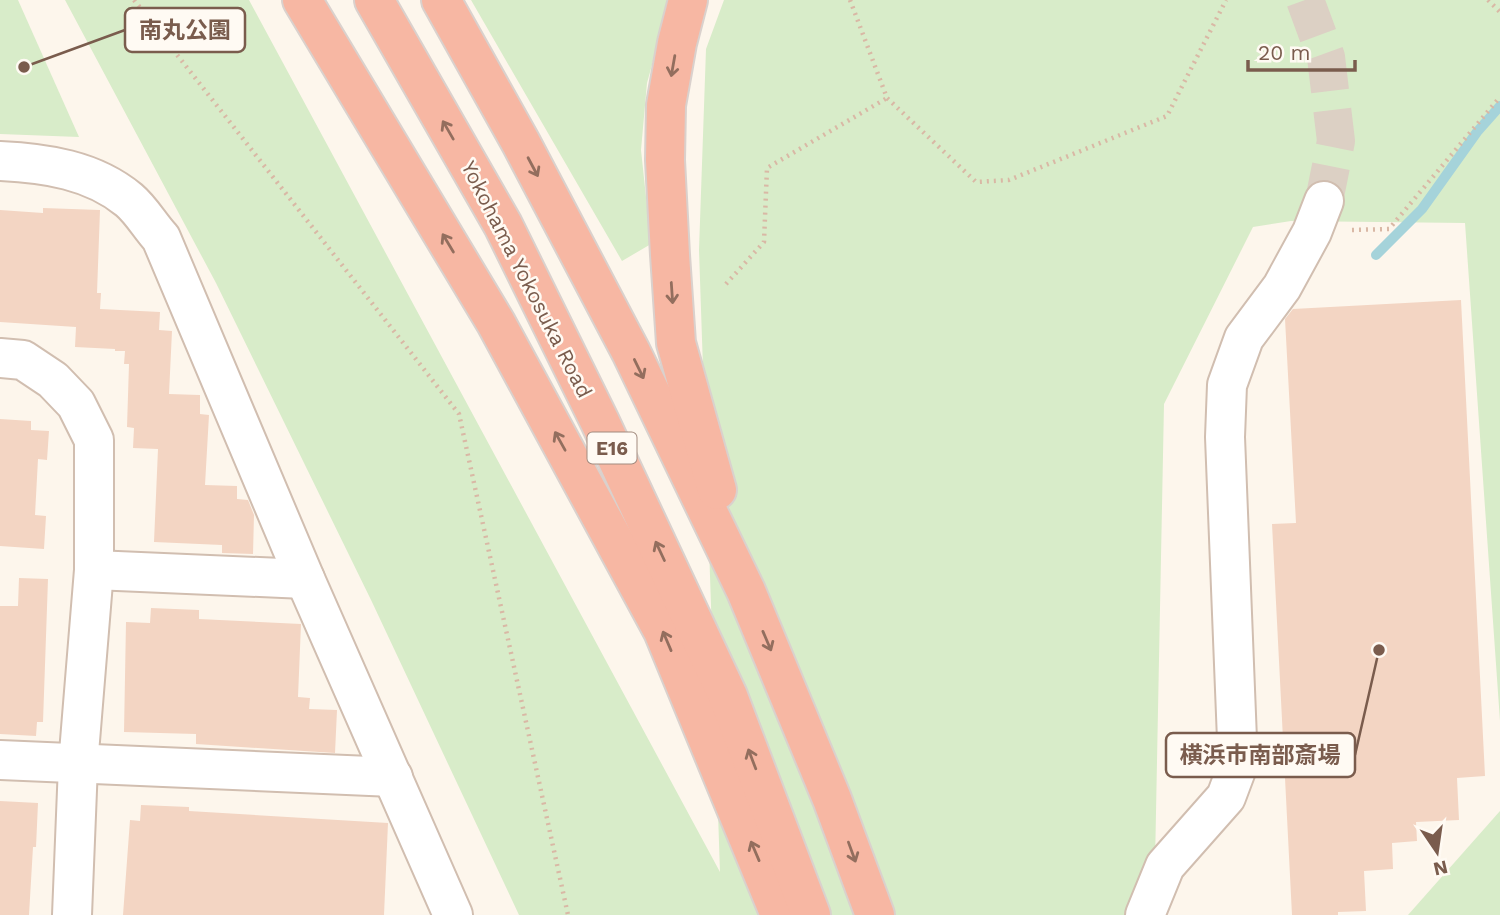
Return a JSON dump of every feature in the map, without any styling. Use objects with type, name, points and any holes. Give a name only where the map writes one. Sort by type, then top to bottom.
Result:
[{"type":"highway","points":[[302,0],[496,323],[663,631],[780,915]]},
{"type":"highway","name":"Yokohama Yokosuka Road","points":[[374,0],[503,225],[600,422],[728,696],[810,915]]},
{"type":"highway","name":"E16","points":[[441,0],[631,352],[746,591],[832,799],[875,915]]},
{"type":"highway","points":[[688,0],[666,104],[665,160],[676,342],[746,591]]},
{"type":"street","points":[[0,162],[36,162],[86,175],[129,200],[160,238],[305,579],[453,915]]},
{"type":"street","points":[[1145,915],[1165,866],[1226,797],[1238,765],[1225,437],[1227,385],[1244,338],[1282,286],[1314,226]]},
{"type":"street","points":[[0,358],[23,360],[53,380],[76,404],[94,440],[94,570],[78,765],[72,915]]},
{"type":"street","points":[[94,570],[305,579]]},
{"type":"street","points":[[0,761],[393,777]]},
{"type":"path","points":[[134,0],[459,414],[568,915]]},
{"type":"path","points":[[850,0],[887,98],[975,182],[1009,180],[1167,117],[1226,0]]},
{"type":"path","points":[[1488,0],[1500,12]]},
{"type":"path","points":[[1314,226],[1389,229],[1500,97]]},
{"type":"path","points":[[726,284],[764,242],[767,168],[887,98]]},
{"type":"green space","points":[[0,0],[18,0],[79,137],[0,134]]},
{"type":"green space","points":[[65,0],[249,0],[720,872],[699,250],[706,49],[724,0],[1500,0],[1500,721],[1465,223],[1291,221],[1253,227],[1164,404],[1154,915],[519,915],[372,602],[216,283]]},
{"type":"green space","points":[[471,0],[670,0],[647,83],[641,150],[651,244],[622,261]]},
{"type":"green space","points":[[1500,811],[1500,915],[1408,915]]},
{"type":"building","points":[[43,208],[100,210],[97,293],[101,293],[100,309],[160,312],[159,330],[172,331],[169,394],[200,395],[200,414],[209,415],[205,485],[237,486],[237,499],[248,500],[254,515],[253,554],[222,553],[222,545],[154,542],[158,449],[133,448],[134,428],[127,427],[129,364],[124,364],[125,351],[75,347],[76,327],[0,322],[0,210],[43,213]]},
{"type":"building","points":[[1461,300],[1485,776],[1457,778],[1459,820],[1416,822],[1417,841],[1392,843],[1393,869],[1364,871],[1366,911],[1338,912],[1338,915],[1292,915],[1272,524],[1296,523],[1285,319],[1293,309]]},
{"type":"building","points":[[0,419],[31,421],[31,430],[49,431],[47,460],[38,459],[35,515],[46,516],[44,549],[0,546]]},
{"type":"building","points":[[19,578],[48,579],[43,722],[37,722],[36,736],[0,734],[0,606],[18,606]]},
{"type":"building","points":[[151,608],[199,610],[199,619],[301,624],[298,697],[310,698],[309,709],[337,710],[335,753],[196,744],[196,734],[124,732],[126,622],[150,623]]},
{"type":"building","points":[[0,801],[38,803],[29,915],[0,915]]},
{"type":"building","points":[[141,805],[189,807],[189,811],[388,823],[384,915],[123,915],[130,820],[140,821]]},
{"type":"waterway","points":[[1376,255],[1422,209],[1477,132],[1500,106]]},
{"type":"tunnel","points":[[1305,0],[1326,57],[1336,141],[1324,201]]},
{"type":"place","name":"南丸公園","points":[[24,67]]},
{"type":"place","name":"横浜市南部斎場","points":[[1379,650]]}]
